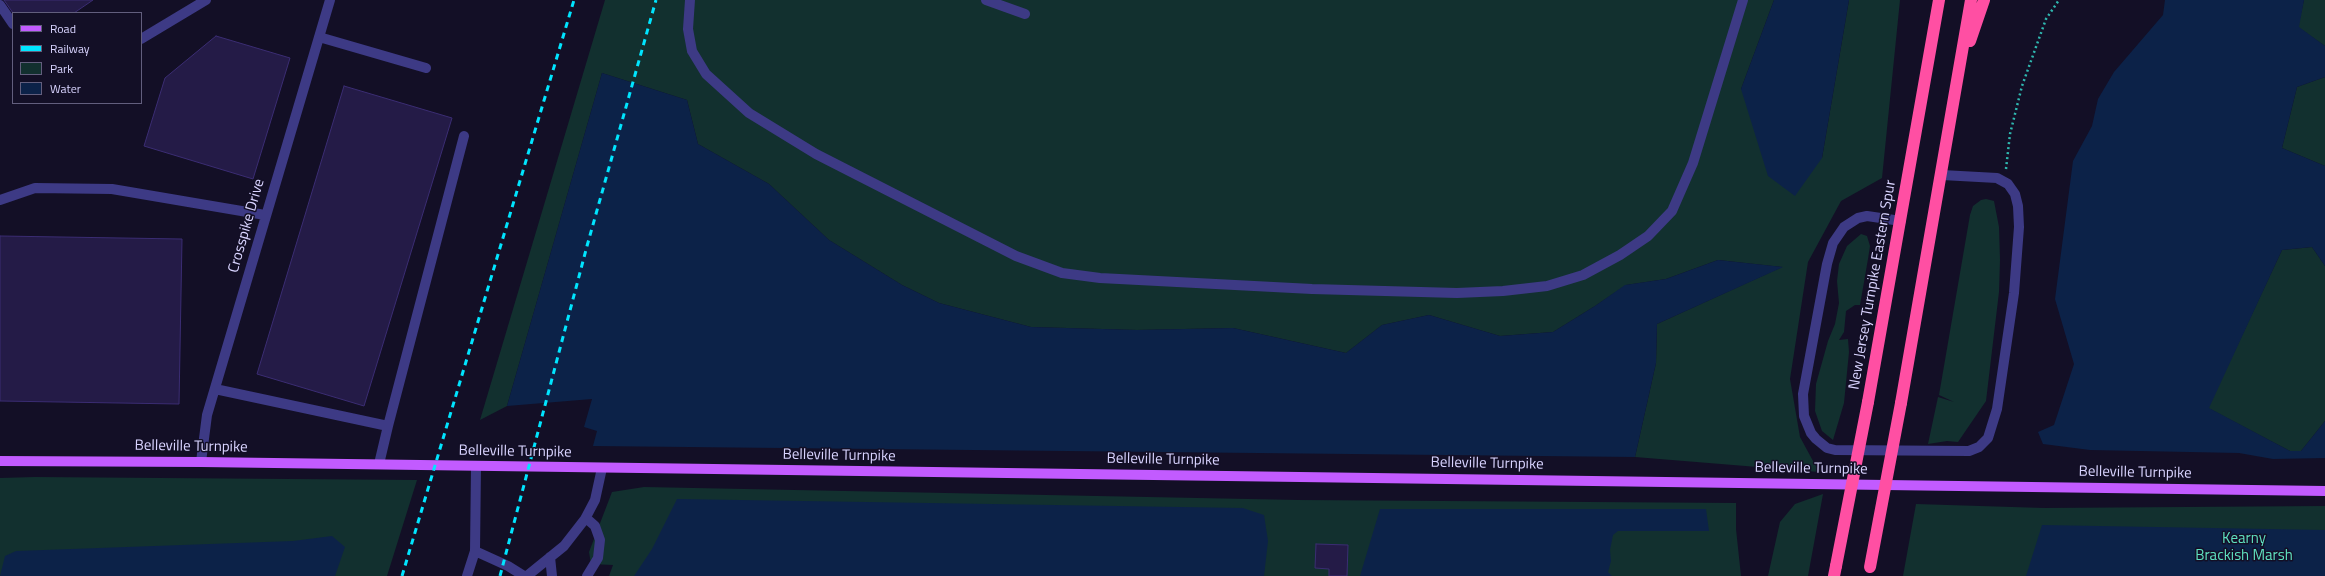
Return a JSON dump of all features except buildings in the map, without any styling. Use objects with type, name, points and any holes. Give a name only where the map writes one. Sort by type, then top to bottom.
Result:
[{"type":"highway","name":"New Jersey Turnpike Eastern Spur","points":[[1835,571],[1868,402],[1939,0]]},
{"type":"highway","points":[[1869,571],[1942,175],[1971,0]]},
{"type":"highway","points":[[1959,75],[1984,0]]},
{"type":"main road","name":"Belleville Turnpike","points":[[0,461],[379,464],[2325,491]]},
{"type":"street","points":[[142,38],[206,0]]},
{"type":"street","name":"Crosspike Drive","points":[[201,462],[204,428],[330,0]]},
{"type":"street","points":[[690,0],[688,29],[692,51],[706,74],[749,112],[816,154],[1016,256],[1062,273],[1100,278],[1312,289],[1456,293],[1503,291],[1547,286],[1583,274],[1620,255],[1648,236],[1672,211],[1693,163],[1743,0]]},
{"type":"street","points":[[986,0],[1025,14]]},
{"type":"street","points":[[0,6],[12,23]]},
{"type":"street","points":[[319,37],[426,68]]},
{"type":"street","points":[[379,464],[464,136]]},
{"type":"street","points":[[1900,221],[1867,216],[1858,218],[1844,227],[1833,242],[1827,264],[1803,394],[1804,416],[1811,433],[1816,439],[1835,450],[1969,451],[1979,447],[1991,432],[1997,409],[2006,354],[2019,226],[2016,198],[2008,184],[1989,177],[1942,175]]},
{"type":"street","points":[[0,200],[35,188],[112,189],[266,215]]},
{"type":"street","points":[[215,389],[388,426]]},
{"type":"street","points":[[467,576],[475,551],[476,466]]},
{"type":"street","points":[[527,576],[564,546],[586,518],[595,500],[602,468]]},
{"type":"street","points":[[586,518],[596,526],[600,540],[598,558],[587,576]]},
{"type":"street","points":[[475,551],[508,566],[524,576]]},
{"type":"street","points":[[550,557],[552,576]]},
{"type":"path","points":[[2004,182],[2010,134],[2022,86],[2046,20],[2059,0]]},
{"type":"green space","points":[[605,0],[1774,0],[1741,89],[1822,158],[1849,0],[1900,0],[1882,178],[1841,201],[1808,262],[1790,379],[1800,437],[1819,472],[1635,457],[1656,363],[1657,324],[1782,267],[1718,260],[1666,279],[1626,285],[1553,332],[1500,336],[1429,315],[1382,325],[1346,353],[1233,328],[1137,330],[1031,327],[939,303],[902,285],[829,240],[769,184],[698,144],[687,100],[602,73],[507,406],[480,420]]},
{"type":"green space","points":[[2304,0],[2325,0],[2325,46],[2298,27]]},
{"type":"green space","points":[[2325,77],[2325,166],[2282,148],[2297,87]]},
{"type":"green space","points":[[1986,199],[1994,201],[1999,227],[2000,260],[1999,292],[1986,401],[1958,442],[1947,441],[1928,444],[1938,397],[1954,402],[1939,395],[1970,215],[1973,206],[1981,200]]},
{"type":"green space","points":[[1861,234],[1867,236],[1870,246],[1860,305],[1855,305],[1846,311],[1844,332],[1839,340],[1848,339],[1849,352],[1844,403],[1833,440],[1822,431],[1815,411],[1816,384],[1828,341],[1835,324],[1839,303],[1837,281],[1839,264],[1847,246]]},
{"type":"green space","points":[[2312,247],[2325,266],[2325,421],[2301,451],[2290,451],[2208,408],[2282,250]]},
{"type":"green space","points":[[0,478],[417,480],[387,576],[0,576]]},
{"type":"green space","points":[[644,487],[1299,500],[1736,503],[1736,529],[1741,576],[609,576],[613,565],[591,564],[589,552],[612,492]]},
{"type":"green space","points":[[1823,494],[1808,576],[1768,576],[1780,522],[1795,504]]},
{"type":"green space","name":"Kearny Brackish Marsh","points":[[1916,504],[2044,508],[2325,506],[2325,576],[1903,576]]},
{"type":"water","points":[[1774,0],[1849,0],[1822,158],[1795,196],[1768,176],[1741,89]]},
{"type":"water","points":[[2165,0],[2304,0],[2299,27],[2325,46],[2325,77],[2297,87],[2282,148],[2325,166],[2325,266],[2312,247],[2282,250],[2209,408],[2290,451],[2301,451],[2325,421],[2325,458],[2273,459],[2239,453],[2090,450],[2043,444],[2038,432],[2054,425],[2074,364],[2055,299],[2073,161],[2092,126],[2098,99],[2114,72],[2163,15]]},
{"type":"water","points":[[602,73],[687,100],[698,144],[769,184],[829,240],[902,285],[939,303],[1031,327],[1137,330],[1233,328],[1346,353],[1382,325],[1429,315],[1500,336],[1553,332],[1625,285],[1666,279],[1718,260],[1783,267],[1657,324],[1656,363],[1635,457],[593,446],[597,431],[584,427],[592,399],[507,406]]},
{"type":"water","points":[[677,499],[1243,508],[1264,515],[1268,541],[1264,576],[634,576],[652,549]]},
{"type":"water","points":[[1380,509],[1706,509],[1709,531],[1618,531],[1613,535],[1610,550],[1611,561],[1608,572],[1612,576],[1360,576]]},
{"type":"water","points":[[2042,525],[2325,530],[2325,576],[2026,576]]},
{"type":"water","points":[[332,536],[345,547],[335,576],[0,576],[5,556],[16,551],[293,541]]},
{"type":"railway","points":[[402,576],[574,0]]},
{"type":"railway","points":[[500,576],[587,246],[656,0]]}]
